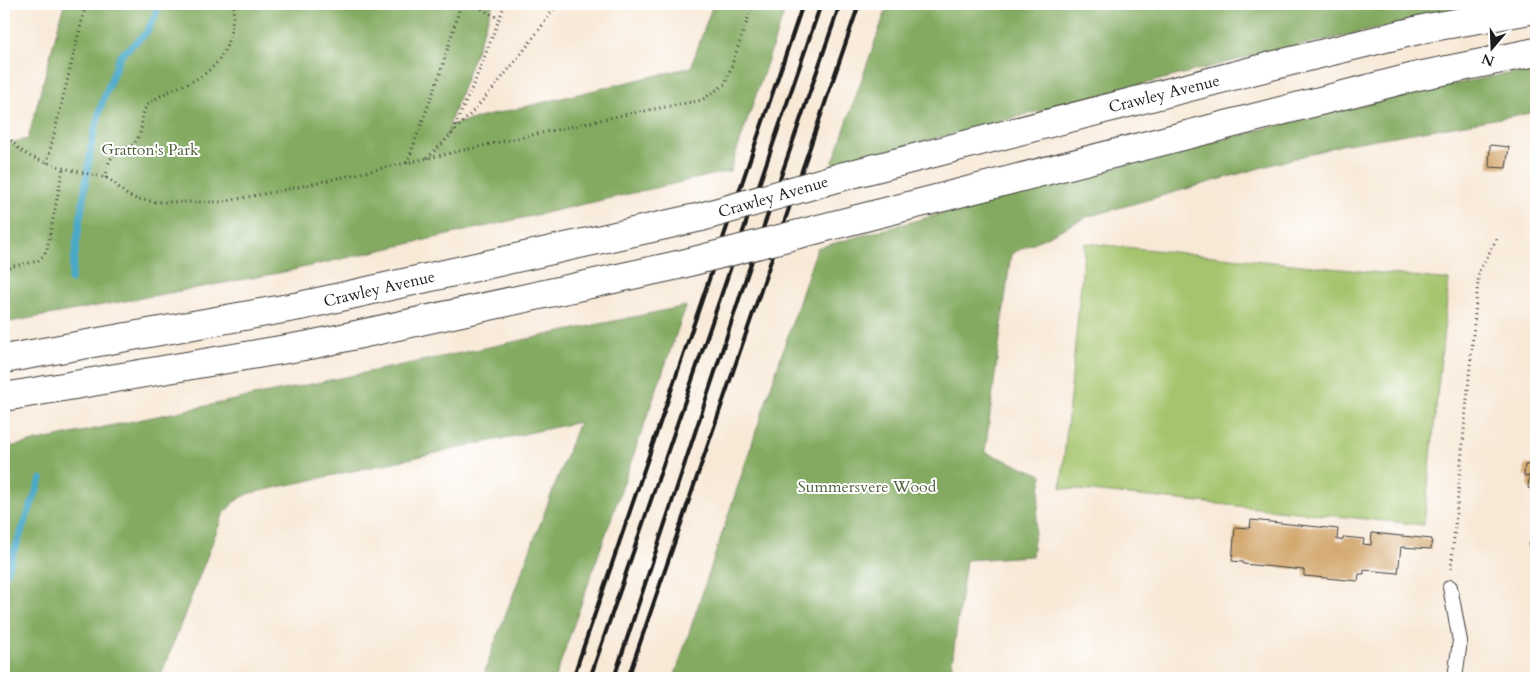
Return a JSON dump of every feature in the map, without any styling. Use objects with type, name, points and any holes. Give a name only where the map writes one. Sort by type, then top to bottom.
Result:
[{"type":"main road","name":"Crawley Avenue","points":[[4,359],[300,306],[701,217],[844,176],[1265,67],[1427,28],[1536,9]]},
{"type":"main road","points":[[4,397],[310,344],[678,266],[1418,76],[1536,52]]},
{"type":"lane","points":[[1450,587],[1460,642],[1455,678]]},
{"type":"path","points":[[47,163],[86,4]]},
{"type":"path","points":[[106,178],[108,163],[114,154],[134,144],[141,130],[141,118],[148,104],[195,81],[208,72],[224,53],[232,28],[234,4]]},
{"type":"path","points":[[407,163],[441,72],[461,4]]},
{"type":"path","points":[[473,4],[498,18]]},
{"type":"path","points":[[449,138],[475,81],[504,4]]},
{"type":"path","points":[[427,159],[470,115],[534,37],[556,4]]},
{"type":"path","points":[[4,133],[20,150],[31,157],[63,168],[106,178],[127,195],[136,199],[157,202],[222,202],[618,116],[702,100],[726,84],[753,4]]},
{"type":"path","points":[[4,268],[38,260],[47,250],[63,168]]},
{"type":"path","points":[[1450,587],[1479,272],[1498,237]]},
{"type":"green space","name":"Gratton's Park","points":[[64,4],[493,4],[449,125],[691,67],[713,4],[787,4],[730,171],[284,272],[4,323],[4,144],[28,139]]},
{"type":"green space","points":[[888,4],[1509,4],[1425,19],[1256,55],[832,165]]},
{"type":"green space","name":"Summersvere Wood","points":[[1536,68],[1536,112],[1341,145],[1087,217],[1011,254],[985,452],[1042,475],[1032,556],[966,560],[950,678],[674,678],[817,248],[1019,192],[1258,130],[1435,88]]},
{"type":"green space","points":[[1085,243],[1449,280],[1424,525],[1061,488]]},
{"type":"green space","points":[[686,306],[555,678],[483,678],[579,422],[246,495],[235,502],[223,515],[160,678],[4,678],[4,448]]},
{"type":"building","points":[[1490,145],[1509,147],[1506,168],[1489,167]]},
{"type":"building","points":[[1535,460],[1536,489],[1528,488],[1529,476],[1524,476],[1525,465],[1535,464]]},
{"type":"building","points":[[1251,520],[1338,529],[1337,540],[1343,540],[1344,537],[1364,539],[1363,544],[1371,545],[1372,533],[1432,539],[1431,549],[1401,547],[1398,573],[1364,570],[1364,574],[1359,574],[1358,581],[1304,576],[1304,570],[1243,564],[1243,562],[1232,561],[1235,527],[1250,528]]},
{"type":"building","points":[[1536,540],[1536,564],[1528,544]]},
{"type":"building","points":[[1536,564],[1536,576],[1532,565]]},
{"type":"waterway","points":[[71,280],[92,141],[101,106],[120,56],[146,33],[159,4]]},
{"type":"waterway","points":[[4,578],[41,479]]},
{"type":"railway","points":[[573,678],[803,4]]},
{"type":"railway","points":[[590,678],[821,4]]},
{"type":"railway","points":[[614,678],[746,278],[840,4]]},
{"type":"railway","points":[[628,678],[859,4]]}]
